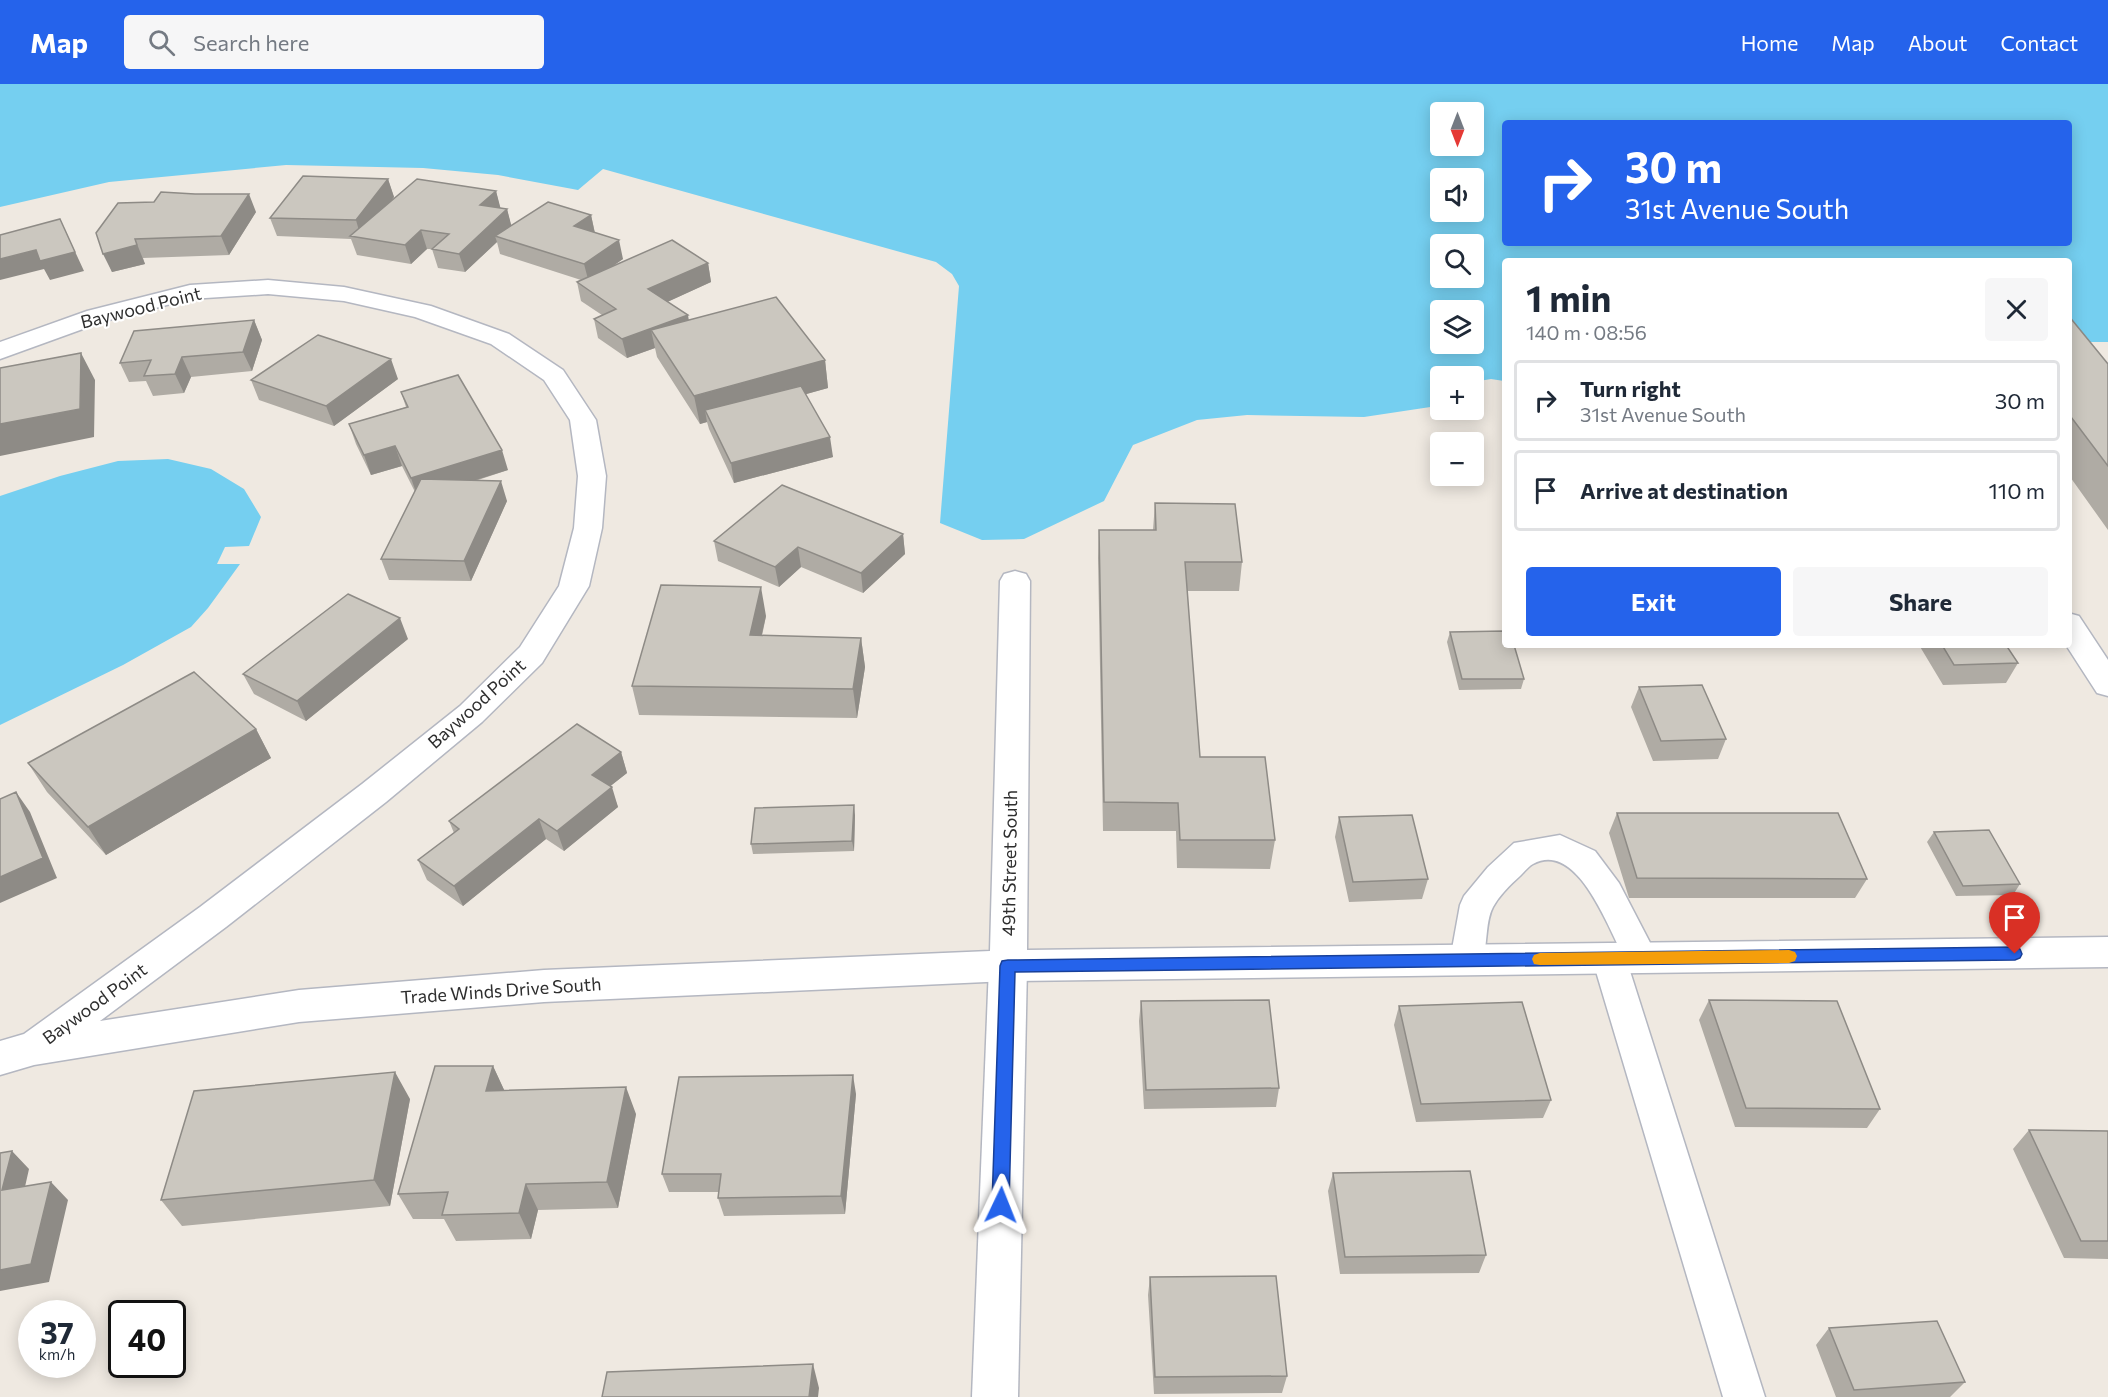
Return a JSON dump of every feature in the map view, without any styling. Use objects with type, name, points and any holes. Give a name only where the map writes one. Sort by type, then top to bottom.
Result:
[{"type":"street","name":"Baywood Point","points":[[0,351],[96,316],[190,292],[268,287],[344,294],[422,311],[500,339],[554,375],[583,420],[592,476],[588,528],[574,586],[531,655],[471,714],[374,793],[213,917],[17,1053]]},
{"type":"street","name":"49th Street South","points":[[995,1397],[1008,966],[1015,581]]},
{"type":"street","points":[[2072,629],[2108,685]]},
{"type":"street","name":"Trade Winds Drive South","points":[[17,1053],[311,1005],[544,986],[1008,966],[2108,952]]},
{"type":"lane","points":[[1467,960],[1476,905],[1499,876],[1525,852],[1560,847],[1584,860],[1607,892],[1744,1397]]},
{"type":"water","points":[[0,84],[2108,84],[2108,342],[2072,342],[2072,258],[1502,258],[1502,381],[1484,380],[1484,366],[1430,366],[1430,407],[1364,417],[1247,415],[1197,420],[1133,445],[1104,501],[1024,539],[982,540],[940,523],[959,286],[952,274],[936,262],[603,169],[578,190],[498,175],[423,168],[286,165],[109,182],[0,207]]},
{"type":"water","points":[[168,459],[211,469],[244,489],[261,517],[249,546],[225,547],[217,564],[240,564],[191,627],[123,665],[0,725],[0,496],[60,476],[118,461]]},
{"type":"building","points":[[303,176],[388,179],[356,220],[270,218]]},
{"type":"building","points":[[417,179],[496,191],[480,205],[507,209],[459,254],[432,249],[449,234],[421,230],[405,245],[350,236]]},
{"type":"building","points":[[161,192],[249,194],[221,236],[135,239],[137,245],[103,254],[96,233],[118,203],[154,202]]},
{"type":"building","points":[[548,202],[591,215],[574,226],[619,240],[584,264],[495,236]]},
{"type":"building","points":[[60,219],[75,252],[40,261],[36,250],[0,259],[0,235]]},
{"type":"building","points":[[672,240],[708,263],[648,289],[688,315],[622,339],[594,319],[616,309],[577,282]]},
{"type":"building","points":[[776,297],[825,360],[694,396],[651,330]]},
{"type":"building","points":[[254,320],[243,352],[182,357],[175,374],[144,376],[151,360],[120,363],[134,331]]},
{"type":"building","points":[[2072,320],[2108,364],[2108,466],[2072,418]]},
{"type":"building","points":[[318,335],[391,359],[326,406],[251,380]]},
{"type":"building","points":[[81,353],[80,409],[0,424],[0,368]]},
{"type":"building","points":[[458,375],[502,450],[411,478],[395,446],[364,455],[349,424],[408,407],[401,392]]},
{"type":"building","points":[[801,386],[830,437],[731,463],[705,410]]},
{"type":"building","points":[[421,479],[501,481],[464,561],[381,559]]},
{"type":"building","points":[[782,485],[903,534],[861,573],[798,547],[775,567],[714,541]]},
{"type":"building","points":[[1155,503],[1235,504],[1242,562],[1185,562],[1200,757],[1265,757],[1275,840],[1180,840],[1178,803],[1104,802],[1099,530],[1156,530]]},
{"type":"building","points":[[661,585],[761,587],[750,635],[861,638],[853,689],[632,686]]},
{"type":"building","points":[[348,594],[400,618],[297,701],[243,674]]},
{"type":"building","points":[[1502,631],[1502,648],[1515,648],[1524,679],[1462,679],[1450,632]]},
{"type":"building","points":[[1944,648],[2008,648],[2018,663],[1954,665]]},
{"type":"building","points":[[194,672],[256,729],[88,827],[28,763]]},
{"type":"building","points":[[1702,685],[1726,739],[1661,741],[1639,687]]},
{"type":"building","points":[[577,724],[621,752],[592,775],[612,787],[557,831],[539,819],[454,886],[418,860],[459,829],[449,821]]},
{"type":"building","points":[[16,792],[43,858],[0,877],[0,799]]},
{"type":"building","points":[[854,805],[852,841],[751,844],[755,808]]},
{"type":"building","points":[[1617,813],[1838,813],[1867,879],[1637,878]]},
{"type":"building","points":[[1412,815],[1428,879],[1353,882],[1339,817]]},
{"type":"building","points":[[1989,830],[2020,884],[1963,886],[1934,832]]},
{"type":"building","points":[[1269,1000],[1279,1088],[1146,1090],[1141,1001]]},
{"type":"building","points":[[1709,1000],[1837,1001],[1880,1109],[1746,1108]]},
{"type":"building","points":[[1522,1002],[1551,1100],[1421,1104],[1399,1006]]},
{"type":"building","points":[[435,1066],[493,1066],[486,1091],[626,1087],[607,1182],[526,1184],[519,1213],[442,1215],[448,1192],[398,1194]]},
{"type":"building","points":[[395,1072],[374,1180],[161,1200],[194,1091]]},
{"type":"building","points":[[853,1075],[841,1196],[718,1198],[721,1174],[662,1174],[679,1077]]},
{"type":"building","points":[[2029,1130],[2108,1131],[2108,1241],[2081,1241]]},
{"type":"building","points":[[12,1151],[2,1190],[51,1182],[31,1264],[0,1270],[0,1153]]},
{"type":"building","points":[[1470,1171],[1486,1255],[1345,1257],[1333,1173]]},
{"type":"building","points":[[1276,1276],[1287,1376],[1155,1377],[1150,1277]]},
{"type":"building","points":[[1937,1321],[1965,1382],[1854,1390],[1829,1328]]},
{"type":"building","points":[[813,1364],[809,1397],[602,1397],[607,1372]]},
{"type":"slow traffic","points":[[1540,959],[1789,956]]},
{"type":"route","points":[[1001,1205],[1008,966],[2015,954]]}]
